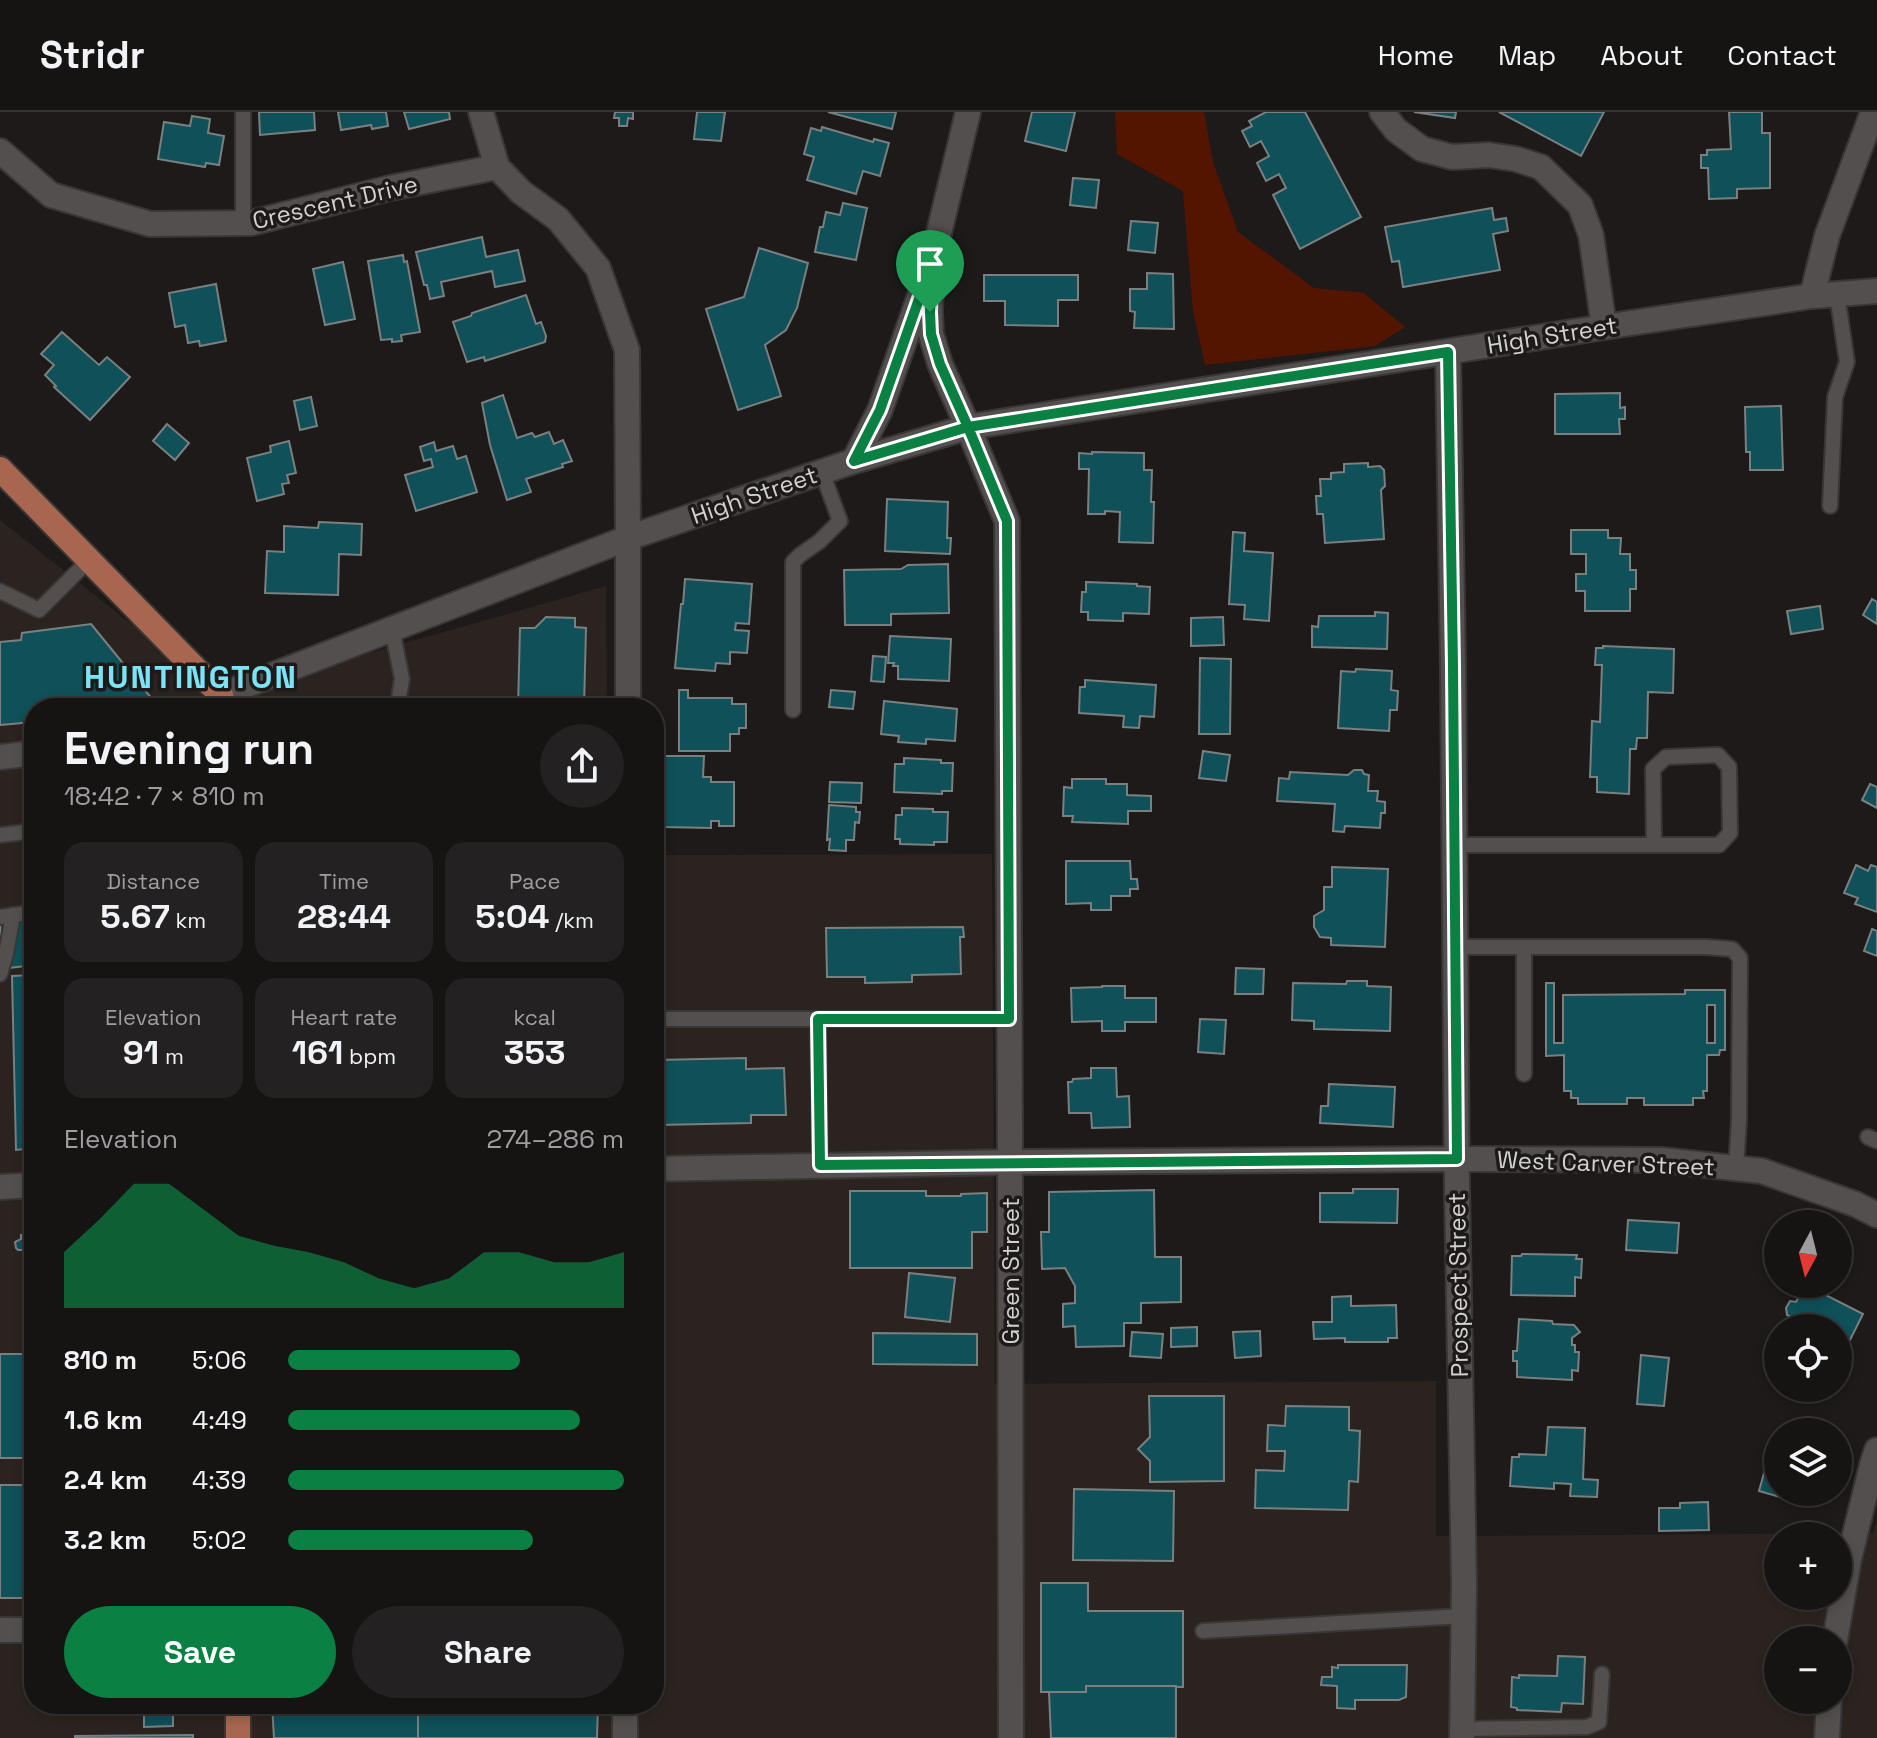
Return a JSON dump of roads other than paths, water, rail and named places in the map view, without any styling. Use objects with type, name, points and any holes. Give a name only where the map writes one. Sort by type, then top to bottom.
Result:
[{"type":"main road","points":[[0,469],[89,560],[213,698]]},
{"type":"main road","points":[[238,1714],[238,1738]]},
{"type":"street","points":[[481,112],[497,167],[521,192],[558,219],[598,268],[627,350],[628,698]]},
{"type":"street","points":[[854,461],[880,410],[932,262],[968,112]]},
{"type":"street","points":[[1382,112],[1396,130],[1422,149],[1452,157],[1489,155],[1516,159],[1541,167],[1580,205],[1591,235],[1604,327]]},
{"type":"street","points":[[1812,296],[1827,236],[1873,112]]},
{"type":"street","name":"Crescent Drive","points":[[0,151],[51,195],[150,224],[251,223],[390,188],[497,167]]},
{"type":"street","name":"Green Street","points":[[932,262],[931,334],[940,364],[1007,521],[1011,1738]]},
{"type":"street","name":"High Street","points":[[232,698],[392,629],[628,538],[854,461],[968,427],[1604,327],[1812,296],[1877,291]]},
{"type":"street","name":"Prospect Street","points":[[1448,352],[1462,1733]]},
{"type":"street","points":[[0,757],[24,754]]},
{"type":"street","name":"West Carver Street","points":[[664,1169],[1011,1162],[1661,1160],[1762,1171],[1855,1204],[1877,1215]]},
{"type":"street","points":[[0,1187],[24,1186]]},
{"type":"street","points":[[1837,1626],[1849,1559],[1877,1450]]},
{"type":"street","points":[[0,1630],[24,1630]]},
{"type":"street","points":[[625,1714],[625,1738]]},
{"type":"street","points":[[1827,1738],[1828,1714]]},
{"type":"lane","points":[[243,112],[243,223]]},
{"type":"lane","points":[[1830,506],[1835,397],[1847,362],[1837,294]]},
{"type":"lane","points":[[793,710],[793,562],[840,521],[822,472]]},
{"type":"lane","points":[[0,591],[39,610],[89,560]]},
{"type":"lane","points":[[392,629],[402,679],[399,698]]},
{"type":"lane","points":[[1454,845],[1654,845],[1719,845],[1730,833],[1729,767],[1718,755],[1666,757],[1653,769],[1654,845]]},
{"type":"lane","points":[[0,835],[24,832]]},
{"type":"lane","points":[[0,974],[6,954],[6,916]]},
{"type":"lane","points":[[1455,947],[1732,949],[1740,958],[1736,1168]]},
{"type":"lane","points":[[1524,947],[1524,1074]]},
{"type":"lane","points":[[664,1019],[1009,1019]]},
{"type":"lane","points":[[818,1019],[820,1165]]},
{"type":"lane","points":[[1203,1631],[1463,1616]]},
{"type":"lane","points":[[1462,1733],[1587,1727],[1599,1722],[1602,1674]]},
{"type":"district","name":"HUNTINGTON","points":[[191,677]]}]
